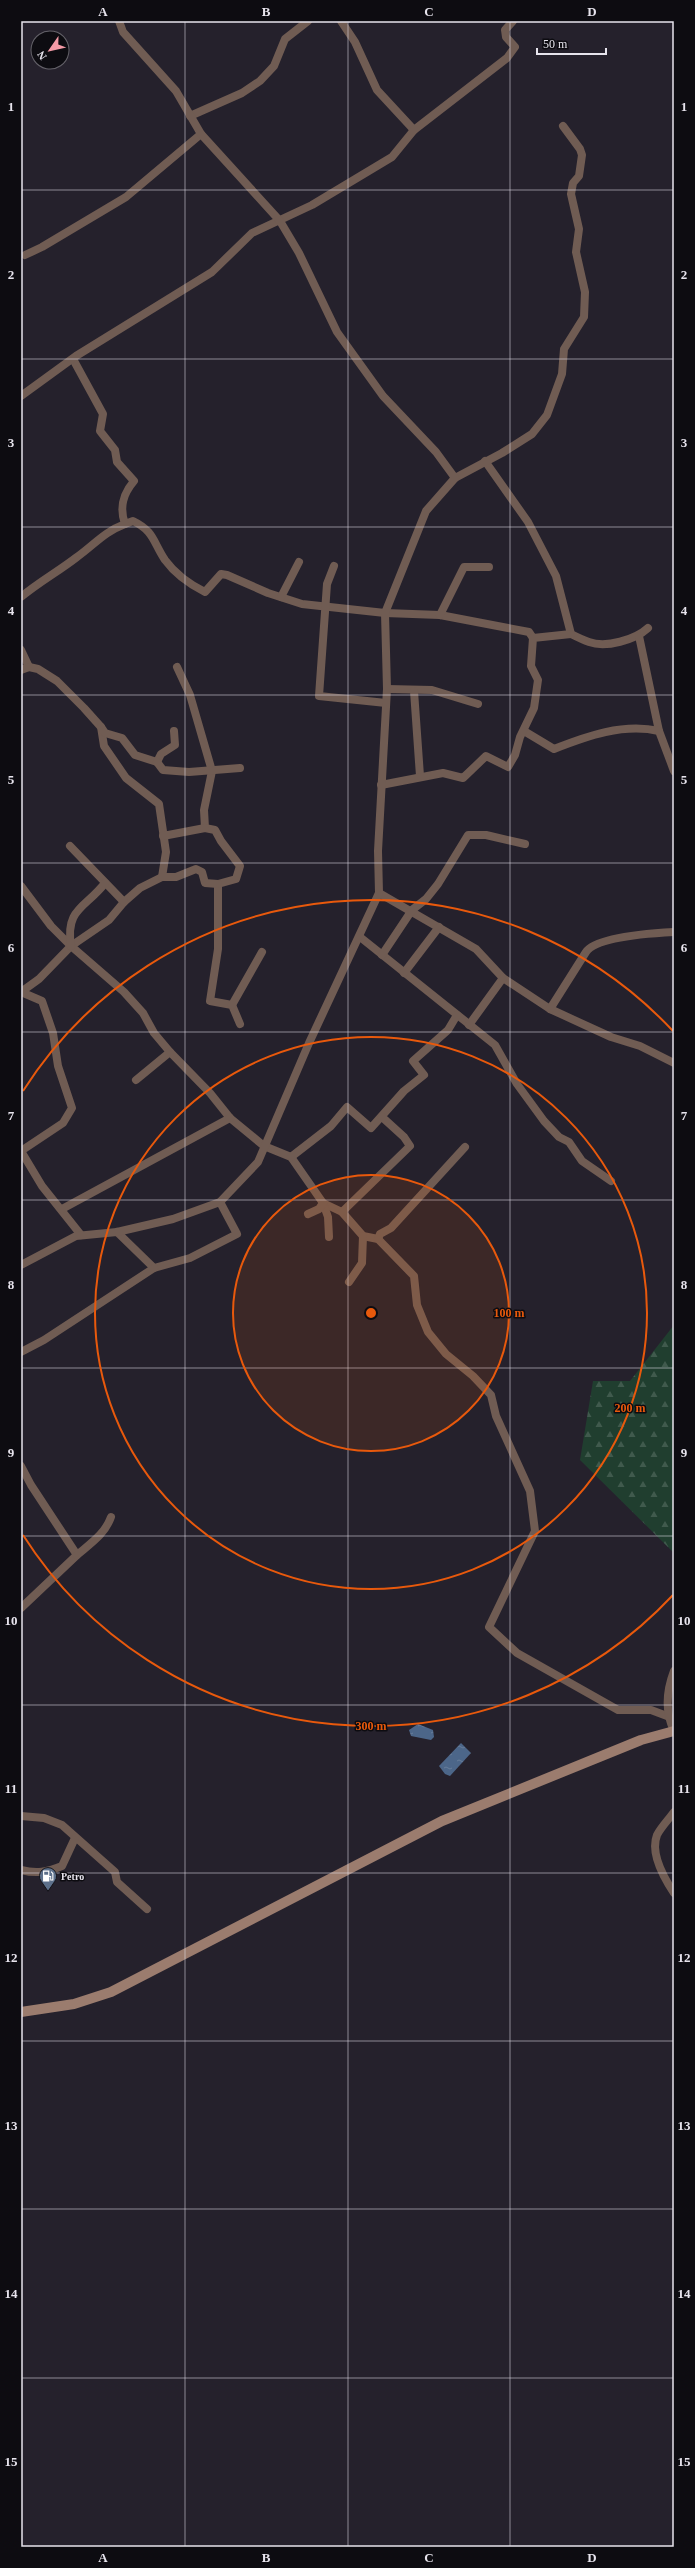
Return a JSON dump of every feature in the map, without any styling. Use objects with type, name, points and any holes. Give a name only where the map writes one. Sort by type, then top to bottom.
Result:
[{"type":"main road","points":[[21,2012],[74,2004],[111,1992],[442,1821],[641,1740],[674,1731]]},
{"type":"street","points":[[119,21],[123,32],[176,91],[201,134],[280,221],[299,253],[337,332],[383,396],[436,452],[455,478]]},
{"type":"street","points":[[190,116],[242,93],[260,81],[274,66],[286,40],[308,21]]},
{"type":"street","points":[[341,21],[355,42],[377,90],[414,130]]},
{"type":"street","points":[[21,396],[73,359],[212,272],[252,233],[312,205],[392,157],[414,130],[507,58],[515,47],[506,37],[505,30],[513,21]]},
{"type":"street","points":[[21,1265],[81,1235],[117,1232],[173,1219],[220,1202],[258,1162],[309,1043],[360,938],[379,893],[378,851],[387,689],[385,613],[426,511],[455,478],[532,434],[547,415],[562,374],[564,349],[584,317],[585,292],[582,272],[576,252],[579,229],[571,194],[573,183],[579,176],[582,156],[580,149],[563,126]]},
{"type":"street","points":[[25,255],[42,247],[126,196],[201,134]]},
{"type":"street","points":[[73,359],[103,414],[100,431],[115,450],[117,462],[134,481],[129,487],[121,508],[125,524]]},
{"type":"street","points":[[485,462],[528,522],[556,576],[571,634]]},
{"type":"street","points":[[21,597],[33,585],[77,557],[102,535],[133,521],[145,527],[165,559],[180,577],[206,592],[221,574],[302,604],[385,613],[440,615],[529,632],[533,638],[531,666],[538,680],[534,708],[508,767],[486,756],[463,778],[443,773],[420,776],[381,785]]},
{"type":"street","points":[[280,597],[299,562]]},
{"type":"street","points":[[334,566],[327,584],[319,696],[386,703]]},
{"type":"street","points":[[440,615],[464,567],[489,567]]},
{"type":"street","points":[[533,638],[571,634],[590,643],[622,642],[639,636],[648,628]]},
{"type":"street","points":[[639,636],[659,731],[674,771]]},
{"type":"street","points":[[21,650],[25,668],[38,669],[56,681],[101,727],[105,733],[122,738],[135,755],[157,762],[163,770],[212,771],[240,768]]},
{"type":"street","points":[[177,667],[190,695],[212,771],[204,810],[205,828]]},
{"type":"street","points":[[387,689],[443,693],[464,702],[478,704]]},
{"type":"street","points":[[414,691],[420,776]]},
{"type":"street","points":[[101,727],[104,746],[126,778],[158,804],[166,852],[162,877]]},
{"type":"street","points":[[524,731],[554,749],[590,735],[606,732],[642,727],[659,731]]},
{"type":"street","points":[[157,762],[161,754],[175,745],[174,731]]},
{"type":"street","points":[[81,1235],[62,1209],[42,1186],[21,1151],[63,1123],[72,1108],[58,1066],[53,1033],[42,1001],[21,992],[38,979],[71,946],[109,920],[124,902],[140,888],[162,877],[176,877],[196,869],[202,872],[205,883],[218,884],[236,879],[240,866],[221,841],[215,830],[205,828],[163,836]]},
{"type":"street","points":[[382,955],[412,910],[426,899],[434,889],[468,835],[486,835],[525,844]]},
{"type":"street","points":[[70,846],[124,902]]},
{"type":"street","points":[[71,946],[68,929],[76,911],[105,883]]},
{"type":"street","points":[[218,884],[218,949],[210,1001],[232,1005]]},
{"type":"street","points":[[21,886],[51,926],[71,946],[124,992],[143,1013],[154,1033],[170,1052],[210,1093],[230,1118],[264,1146],[291,1158],[323,1203],[328,1217],[328,1238]]},
{"type":"street","points":[[379,893],[412,910],[476,949],[503,978],[550,1009],[611,1037],[640,1046],[674,1063]]},
{"type":"street","points":[[404,973],[439,927]]},
{"type":"street","points":[[550,1009],[586,952],[595,945],[624,938],[674,932]]},
{"type":"street","points":[[360,938],[495,1045],[517,1084],[544,1121],[558,1137],[569,1142],[582,1161],[611,1181]]},
{"type":"street","points":[[232,1005],[262,952]]},
{"type":"street","points":[[469,1025],[503,978]]},
{"type":"street","points":[[232,1005],[240,1024]]},
{"type":"street","points":[[291,1158],[331,1126],[347,1107],[371,1128],[404,1091],[424,1075],[413,1061],[448,1030],[457,1015]]},
{"type":"street","points":[[136,1080],[170,1052]]},
{"type":"street","points":[[342,1212],[410,1146],[404,1137],[382,1117]]},
{"type":"street","points":[[62,1209],[230,1118]]},
{"type":"street","points":[[378,1239],[380,1234],[391,1228],[465,1147]]},
{"type":"street","points":[[21,1352],[44,1340],[154,1268],[190,1258],[237,1234],[220,1202]]},
{"type":"street","points":[[323,1203],[342,1212],[363,1236],[378,1239],[414,1276],[417,1305],[428,1332],[435,1341],[490,1395],[496,1416],[530,1491],[535,1531],[488,1627],[517,1653],[618,1710],[651,1710],[667,1716]]},
{"type":"street","points":[[308,1214],[319,1209],[323,1203]]},
{"type":"street","points":[[117,1232],[154,1268]]},
{"type":"street","points":[[349,1282],[362,1263],[363,1236]]},
{"type":"street","points":[[21,1466],[31,1485],[78,1555]]},
{"type":"street","points":[[21,1608],[108,1527],[111,1517]]},
{"type":"street","points":[[674,1671],[667,1699],[667,1716],[674,1731]]},
{"type":"street","points":[[674,1812],[657,1835],[657,1858],[666,1881],[674,1893]]},
{"type":"street","points":[[21,1816],[44,1818],[62,1825],[75,1838],[116,1872],[117,1882],[147,1908]]},
{"type":"street","points":[[21,1870],[48,1872],[62,1866],[75,1838]]},
{"type":"green space","points":[[674,1325],[674,1553],[580,1460],[593,1381],[630,1381]]},
{"type":"water","points":[[418,1724],[433,1730],[434,1737],[431,1740],[411,1736],[409,1730]]},
{"type":"water","points":[[461,1743],[471,1753],[450,1776],[445,1774],[439,1766]]},
{"type":"place","name":"Petro","points":[[48,1891]]}]
